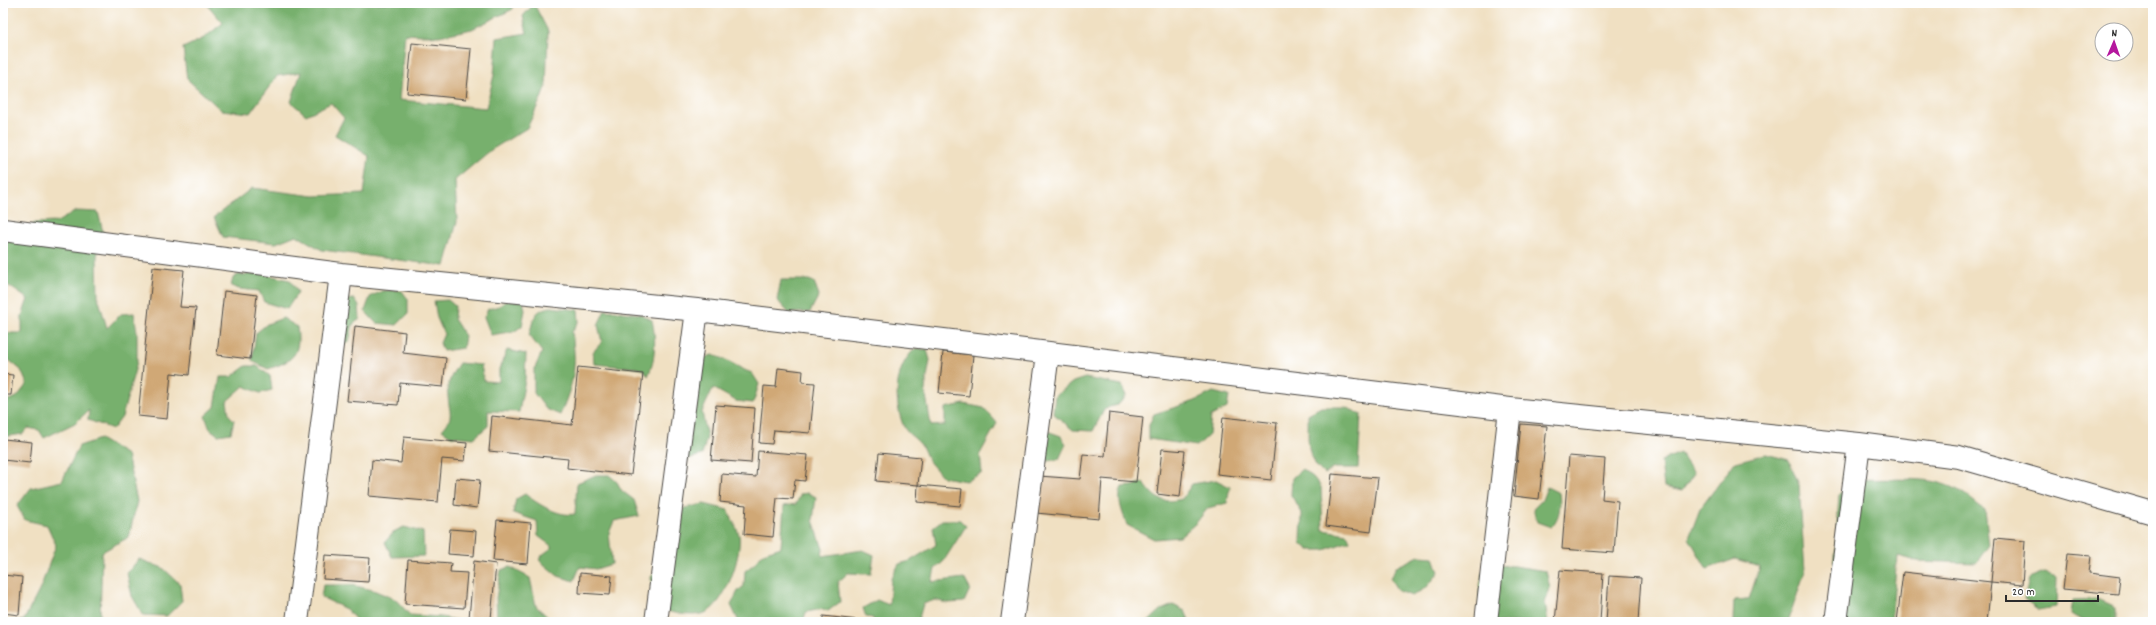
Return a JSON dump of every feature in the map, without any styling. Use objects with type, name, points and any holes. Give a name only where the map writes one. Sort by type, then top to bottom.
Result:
[{"type":"street","points":[[3,230],[342,274],[697,310],[1048,354],[1510,409],[1859,444],[1959,457],[2153,513]]},
{"type":"street","points":[[297,622],[342,274]]},
{"type":"street","points":[[656,622],[697,310]]},
{"type":"street","points":[[1012,622],[1048,354]]},
{"type":"street","points":[[1486,622],[1510,409]]},
{"type":"street","points":[[1836,622],[1859,444]]},
{"type":"green space","points":[[206,3],[513,3],[513,9],[472,29],[439,36],[405,34],[399,100],[486,108],[494,75],[497,38],[527,33],[523,16],[534,4],[548,31],[546,88],[527,128],[491,150],[455,180],[457,222],[445,266],[322,250],[296,235],[276,243],[223,237],[214,217],[252,188],[314,196],[364,194],[369,156],[335,135],[344,118],[331,103],[306,115],[291,102],[301,72],[277,76],[250,113],[221,110],[187,79],[183,48],[204,38],[223,23]]},
{"type":"green space","points":[[76,211],[98,212],[103,232],[97,256],[98,297],[107,328],[121,314],[134,313],[137,332],[137,362],[122,417],[113,429],[88,420],[89,410],[75,423],[44,438],[39,430],[28,428],[23,434],[3,437],[3,402],[17,397],[27,384],[21,370],[3,355],[3,333],[22,333],[22,316],[28,299],[3,282],[3,259],[7,242],[35,223],[57,222]]},
{"type":"green space","points":[[263,274],[290,280],[298,292],[287,309],[264,302],[259,291],[239,289],[231,286],[233,278],[238,275]]},
{"type":"green space","points":[[781,280],[809,280],[814,282],[819,295],[810,312],[789,313],[777,300]]},
{"type":"green space","points":[[382,291],[402,291],[408,299],[408,314],[397,325],[376,323],[365,311],[370,297]]},
{"type":"green space","points":[[354,299],[359,306],[360,319],[353,324],[349,342],[335,348],[324,326],[326,309],[329,302]]},
{"type":"green space","points":[[448,300],[455,306],[454,319],[465,336],[463,348],[443,351],[440,343],[444,334],[437,318],[434,301]]},
{"type":"green space","points":[[507,301],[523,301],[525,310],[522,326],[515,331],[491,335],[484,317],[488,309],[499,306]]},
{"type":"green space","points":[[551,307],[578,310],[579,321],[572,332],[574,356],[573,375],[560,415],[546,409],[534,393],[534,370],[542,352],[529,335],[533,320],[537,313],[545,308]]},
{"type":"green space","points":[[605,310],[640,314],[652,320],[654,334],[654,356],[648,376],[644,370],[637,368],[594,364],[593,352],[602,342],[598,325]]},
{"type":"green space","points":[[283,318],[297,327],[298,344],[293,356],[289,360],[268,369],[252,361],[256,333],[267,324]]},
{"type":"green space","points":[[916,348],[927,350],[930,360],[925,389],[931,426],[945,425],[945,408],[964,404],[984,408],[997,423],[980,454],[982,473],[966,481],[943,477],[929,461],[923,448],[917,440],[907,432],[900,417],[897,396],[900,374],[903,364]]},
{"type":"green space","points":[[507,350],[526,354],[525,380],[519,412],[488,411],[488,426],[474,438],[451,436],[442,430],[450,418],[448,387],[452,374],[459,363],[481,365],[484,381],[499,382],[499,369]]},
{"type":"green space","points":[[712,355],[722,358],[752,373],[759,384],[753,403],[736,401],[713,388],[702,412],[707,437],[702,455],[685,460],[699,360]]},
{"type":"green space","points":[[246,366],[257,366],[270,376],[272,390],[260,393],[244,386],[227,401],[229,415],[234,420],[231,433],[218,435],[210,429],[205,416],[215,407],[220,377],[231,377]]},
{"type":"green space","points":[[1085,378],[1122,385],[1126,396],[1118,405],[1105,408],[1093,431],[1073,430],[1053,413],[1055,396],[1073,382]]},
{"type":"green space","points":[[1213,392],[1229,396],[1227,408],[1211,416],[1209,435],[1197,446],[1149,439],[1149,425],[1154,414],[1195,401]]},
{"type":"green space","points":[[1321,407],[1345,407],[1361,414],[1358,468],[1334,468],[1324,474],[1313,461],[1310,454],[1308,439],[1308,414]]},
{"type":"green space","points":[[1047,431],[1061,436],[1066,444],[1059,459],[1037,463]]},
{"type":"green space","points":[[100,439],[127,455],[137,501],[129,537],[102,552],[100,622],[13,622],[24,620],[40,589],[56,545],[47,525],[25,520],[17,506],[31,488],[62,481],[79,446]]},
{"type":"green space","points":[[1680,453],[1694,473],[1682,491],[1664,487],[1661,461]]},
{"type":"green space","points":[[1766,454],[1789,460],[1799,485],[1805,571],[1788,622],[1733,622],[1734,600],[1749,599],[1760,566],[1735,559],[1707,569],[1689,538],[1700,509],[1735,462]]},
{"type":"green space","points":[[1302,469],[1313,477],[1321,487],[1323,530],[1347,534],[1350,541],[1324,550],[1309,550],[1301,543],[1302,513],[1291,495],[1292,478]]},
{"type":"green space","points":[[596,475],[609,475],[617,482],[622,491],[634,500],[639,516],[614,521],[609,533],[612,564],[596,569],[580,567],[574,581],[558,576],[540,561],[542,555],[553,547],[538,536],[537,521],[513,513],[516,499],[525,494],[542,506],[555,512],[562,514],[575,514],[577,483]]},
{"type":"green space","points":[[1861,479],[1907,479],[1930,481],[1941,483],[1956,489],[1985,510],[1989,545],[1976,563],[1917,561],[1897,556],[1891,622],[1831,622],[1839,495]]},
{"type":"green space","points":[[1216,480],[1230,487],[1227,503],[1208,508],[1196,523],[1180,537],[1154,539],[1127,525],[1120,501],[1120,492],[1122,487],[1133,486],[1143,482],[1151,493],[1159,499],[1169,501],[1182,499],[1192,484]]},
{"type":"green space","points":[[1547,487],[1559,493],[1560,498],[1558,516],[1551,527],[1537,522],[1533,509],[1542,500]]},
{"type":"green space","points":[[808,493],[816,497],[813,520],[823,549],[822,556],[863,550],[874,555],[871,574],[848,573],[838,582],[840,602],[828,611],[823,609],[806,612],[803,622],[739,622],[731,605],[738,591],[744,586],[745,571],[754,564],[763,553],[781,547],[784,506],[796,504],[801,494]]},
{"type":"green space","points":[[704,504],[728,510],[739,535],[738,554],[726,589],[714,607],[702,614],[680,614],[654,607],[651,577],[668,558],[677,540],[684,508]]},
{"type":"green space","points":[[942,520],[960,520],[966,526],[943,562],[935,569],[932,582],[964,578],[970,589],[964,602],[947,603],[935,600],[923,604],[918,622],[874,622],[873,618],[866,617],[863,608],[877,600],[889,605],[891,579],[899,564],[910,561],[936,545],[933,527]]},
{"type":"green space","points":[[404,527],[423,532],[424,556],[392,557],[385,542],[395,531]]},
{"type":"green space","points":[[1419,556],[1434,557],[1439,572],[1427,587],[1412,596],[1398,591],[1390,578],[1396,567]]},
{"type":"green space","points":[[139,559],[163,568],[180,584],[182,601],[167,616],[143,615],[132,596],[127,573]]},
{"type":"green space","points":[[1486,565],[1514,566],[1546,571],[1550,588],[1545,603],[1548,622],[1494,622],[1483,608],[1480,595],[1481,582]]},
{"type":"green space","points":[[510,567],[530,578],[536,606],[553,622],[497,622],[496,598],[501,570]]},
{"type":"green space","points":[[2044,573],[2057,577],[2056,607],[2039,610],[2024,599],[2029,579]]},
{"type":"green space","points":[[323,585],[351,585],[373,590],[395,599],[410,615],[441,617],[467,622],[358,622],[346,609],[321,597]]},
{"type":"green space","points":[[2097,599],[2115,607],[2115,620],[2092,622],[2082,620],[2071,614],[2073,600]]},
{"type":"green space","points":[[1173,605],[1185,611],[1190,622],[1148,622],[1161,610]]},
{"type":"building","points":[[412,43],[471,49],[466,99],[407,93]]},
{"type":"building","points":[[153,267],[184,270],[180,307],[196,308],[189,375],[171,373],[167,419],[138,416]]},
{"type":"building","points":[[224,291],[257,295],[250,359],[217,355]]},
{"type":"building","points":[[355,326],[405,332],[403,353],[446,358],[443,387],[400,383],[398,405],[347,401]]},
{"type":"building","points":[[943,352],[973,355],[969,396],[939,393]]},
{"type":"building","points":[[578,367],[643,374],[631,475],[567,468],[568,459],[489,451],[492,416],[572,425]]},
{"type":"building","points":[[778,368],[803,371],[802,382],[815,383],[810,433],[774,430],[772,444],[759,443],[764,386],[776,387]]},
{"type":"building","points":[[3,374],[13,375],[11,395],[3,395]]},
{"type":"building","points":[[716,405],[755,408],[751,463],[711,460]]},
{"type":"building","points":[[1109,413],[1143,417],[1136,482],[1102,479],[1099,519],[1036,513],[1039,476],[1080,479],[1083,454],[1105,456]]},
{"type":"building","points":[[1223,417],[1277,423],[1271,480],[1217,474]]},
{"type":"building","points":[[1521,424],[1547,426],[1539,499],[1514,496]]},
{"type":"building","points":[[404,437],[467,443],[465,461],[442,459],[438,502],[369,496],[372,460],[401,463]]},
{"type":"building","points":[[4,439],[32,442],[30,463],[3,460]]},
{"type":"building","points":[[1162,449],[1185,451],[1180,497],[1157,494]]},
{"type":"building","points":[[758,451],[808,455],[805,481],[795,480],[793,499],[777,498],[773,537],[744,534],[746,505],[720,502],[722,474],[756,477]]},
{"type":"building","points":[[879,453],[921,457],[918,485],[876,481]]},
{"type":"building","points":[[1569,456],[1605,459],[1602,499],[1618,501],[1614,553],[1562,549]]},
{"type":"building","points":[[1332,474],[1378,478],[1371,532],[1326,526]]},
{"type":"building","points":[[456,478],[480,480],[477,508],[454,505]]},
{"type":"building","points":[[918,485],[962,489],[960,506],[917,502]]},
{"type":"building","points":[[497,520],[531,523],[528,564],[493,561]]},
{"type":"building","points":[[450,529],[476,531],[474,556],[448,554]]},
{"type":"building","points":[[1995,538],[2025,541],[2022,585],[1991,582]]},
{"type":"building","points":[[2067,554],[2091,556],[2089,573],[2120,577],[2118,594],[2063,589]]},
{"type":"building","points":[[325,555],[370,558],[368,582],[323,579]]},
{"type":"building","points":[[408,560],[451,563],[450,572],[467,573],[464,608],[405,604]]},
{"type":"building","points":[[474,561],[496,564],[491,619],[469,618]]},
{"type":"building","points":[[1560,570],[1603,573],[1600,622],[1555,622]]},
{"type":"building","points":[[1903,572],[1991,582],[1987,622],[1897,622]]},
{"type":"building","points":[[580,573],[612,576],[610,595],[579,593]]},
{"type":"building","points":[[3,575],[22,577],[19,615],[3,613]]},
{"type":"building","points":[[1609,576],[1641,578],[1638,622],[1606,622]]},
{"type":"building","points":[[823,616],[867,621],[867,622],[823,622]]}]
